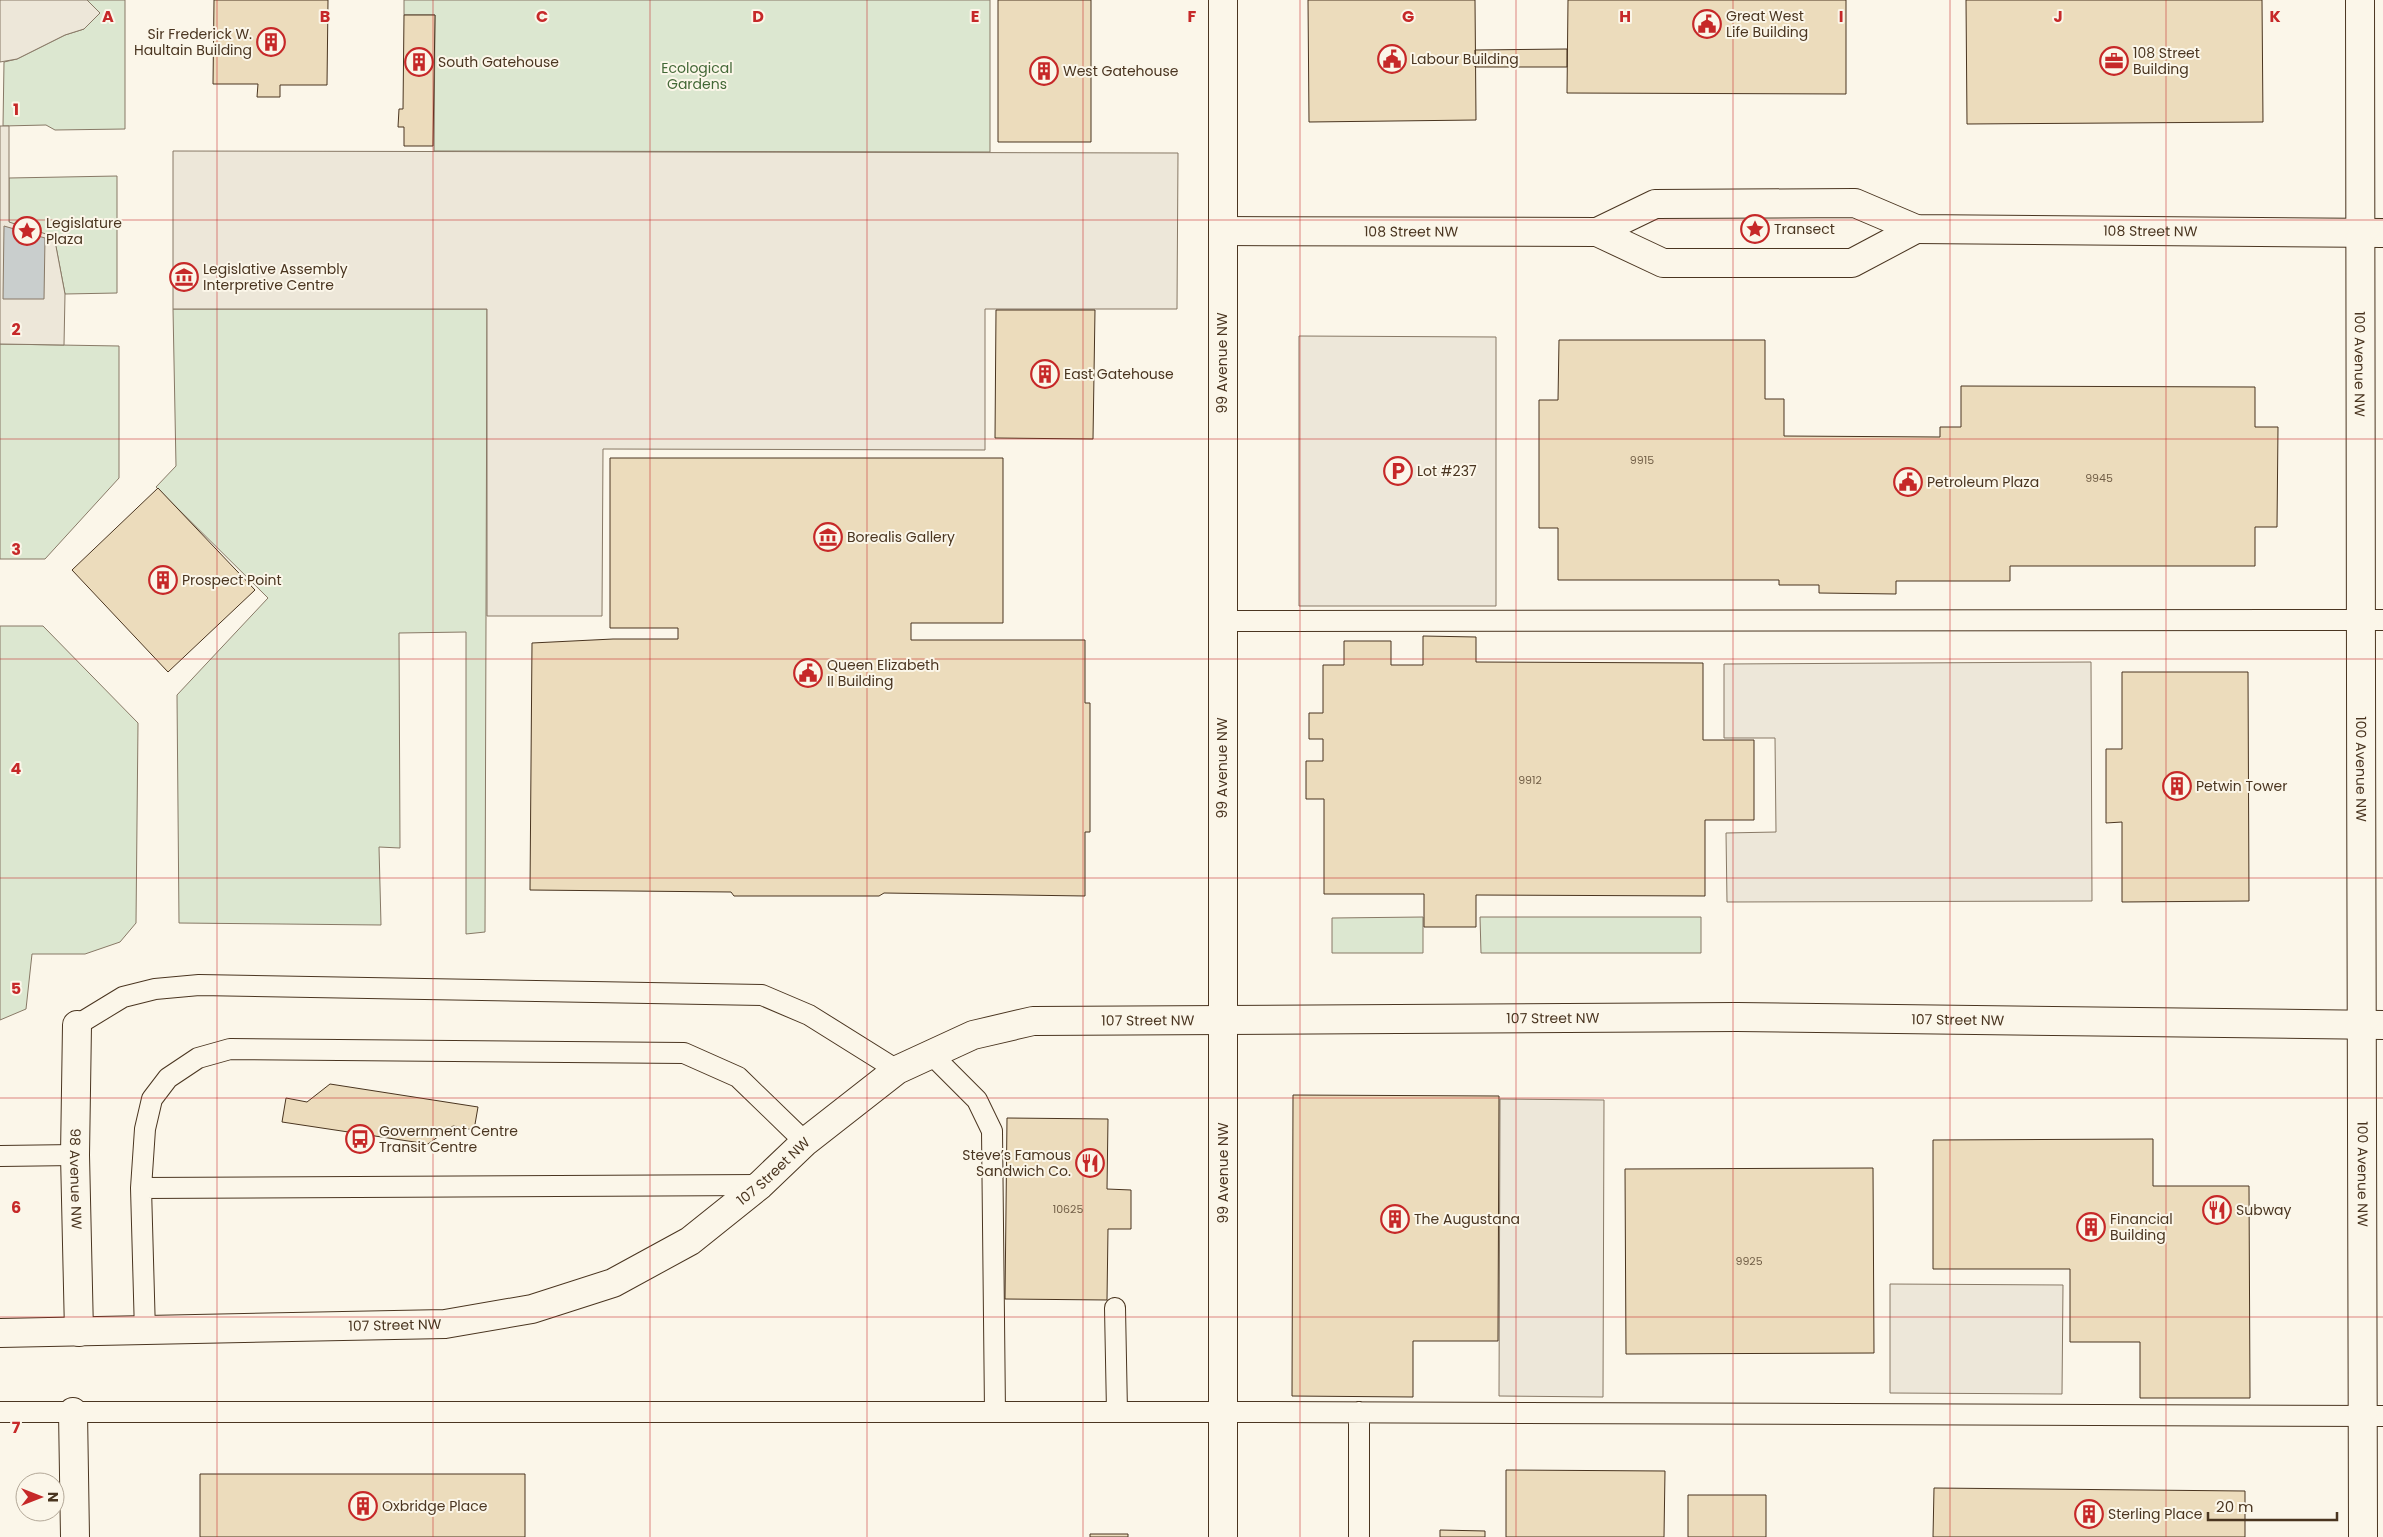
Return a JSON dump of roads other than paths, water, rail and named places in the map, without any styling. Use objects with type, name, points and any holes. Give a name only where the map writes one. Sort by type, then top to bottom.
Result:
[{"type":"street","name":"99 Avenue NW","points":[[1223,0],[1223,1537]]},
{"type":"street","name":"100 Avenue NW","points":[[2360,0],[2371,233],[2373,1024],[2373,1416],[2363,1537]]},
{"type":"street","name":"108 Street NW","points":[[1597,232],[1655,204],[1854,203],[1916,228],[2371,233]]},
{"type":"street","name":"108 Street NW","points":[[1223,231],[1597,232],[1663,263],[1852,263],[1916,228]]},
{"type":"street","name":"107 Street NW","points":[[0,1333],[145,1332],[445,1324],[532,1309],[613,1283],[690,1241],[760,1185],[805,1142],[897,1070],[973,1035],[1033,1021],[1736,1017],[2373,1024]]},
{"type":"street","name":"98 Avenue NW","points":[[77,1025],[75,1155],[79,1332]]},
{"type":"street","points":[[73,1412],[75,1537]]},
{"type":"lane","points":[[1222,621],[2371,620]]},
{"type":"lane","points":[[77,1025],[123,997],[155,989],[199,985],[762,996],[809,1015],[897,1070]]},
{"type":"lane","points":[[145,1332],[141,1188],[145,1129],[152,1099],[168,1078],[198,1058],[230,1049],[684,1053],[738,1077],[805,1142]]},
{"type":"lane","points":[[931,1054],[977,1100],[992,1131],[995,1412]]},
{"type":"lane","points":[[0,1156],[75,1155]]},
{"type":"lane","points":[[141,1188],[760,1185]]},
{"type":"lane","points":[[1116,1308],[1117,1412]]},
{"type":"lane","points":[[0,1412],[1359,1412],[2373,1416]]},
{"type":"lane","points":[[1359,1412],[1359,1537]]},
{"type":"place","name":"Great West Life Building","points":[[1707,24]]},
{"type":"place","name":"Sir Frederick W. Haultain Building","points":[[271,42]]},
{"type":"place","name":"Labour Building","points":[[1392,59]]},
{"type":"place","name":"108 Street Building","points":[[2114,61]]},
{"type":"place","name":"South Gatehouse","points":[[419,62]]},
{"type":"place","name":"West Gatehouse","points":[[1044,71]]},
{"type":"place","name":"Transect","points":[[1755,229]]},
{"type":"place","name":"Legislature Plaza","points":[[27,231]]},
{"type":"place","name":"Legislative Assembly Interpretive Centre","points":[[184,277]]},
{"type":"place","name":"East Gatehouse","points":[[1045,374]]},
{"type":"place","name":"Lot #237","points":[[1398,471]]},
{"type":"place","name":"Petroleum Plaza","points":[[1908,482]]},
{"type":"place","name":"Borealis Gallery","points":[[828,537]]},
{"type":"place","name":"Prospect Point","points":[[163,580]]},
{"type":"place","name":"Queen Elizabeth II Building","points":[[808,673]]},
{"type":"place","name":"Petwin Tower","points":[[2177,786]]},
{"type":"place","name":"Government Centre Transit Centre","points":[[360,1139]]},
{"type":"place","name":"Steve’s Famous Sandwich Co.","points":[[1090,1163]]},
{"type":"place","name":"Subway","points":[[2217,1210]]},
{"type":"place","name":"The Augustana","points":[[1395,1219]]},
{"type":"place","name":"Financial Building","points":[[2091,1227]]},
{"type":"place","name":"Oxbridge Place","points":[[363,1506]]},
{"type":"place","name":"Sterling Place","points":[[2089,1514]]},
{"type":"park label","name":"Ecological Gardens","points":[[697,76]]}]
